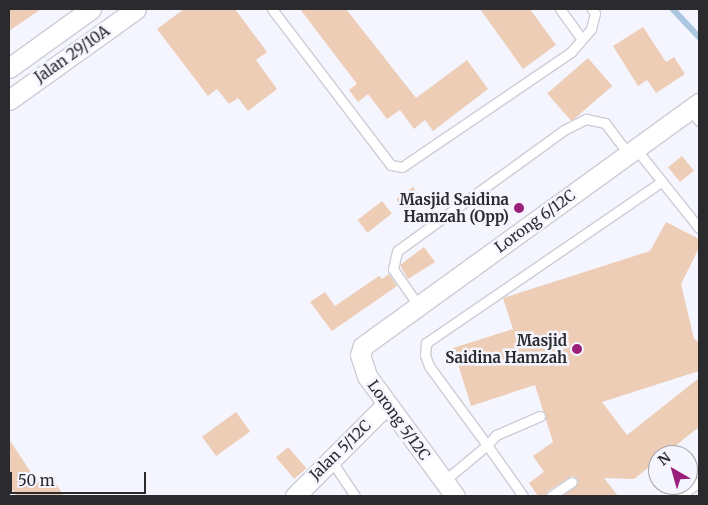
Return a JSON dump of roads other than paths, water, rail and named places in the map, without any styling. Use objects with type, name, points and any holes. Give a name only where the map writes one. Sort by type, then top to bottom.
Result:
[{"type":"street","name":"Jalan 29/10A","points":[[9,68],[91,9]]},
{"type":"street","name":"Jalan 29/10A","points":[[9,100],[136,9]]},
{"type":"street","name":"Lorong 6/12C","points":[[370,340],[632,152],[696,111]]},
{"type":"street","name":"Lorong 5/12C","points":[[370,340],[360,355],[362,364],[387,404],[455,496]]},
{"type":"street","name":"Jalan 5/12C","points":[[294,496],[387,404]]},
{"type":"lane","points":[[272,9],[391,166],[402,167],[571,52],[581,38],[591,29],[596,13],[592,9]]},
{"type":"lane","points":[[560,9],[581,38]]},
{"type":"lane","points":[[418,305],[393,269],[397,251],[576,123],[595,119],[606,123],[699,228]]},
{"type":"lane","points":[[523,496],[429,366],[425,355],[426,343],[660,183]]},
{"type":"lane","points":[[444,481],[487,445],[496,435],[540,416]]},
{"type":"lane","points":[[330,460],[355,496]]},
{"type":"lane","points":[[551,496],[572,482]]},
{"type":"lane","points":[[680,496],[699,482]]},
{"type":"waterway","points":[[673,9],[699,37]]},
{"type":"place","name":"Masjid Saidina Hamzah (Opp)","points":[[519,208]]},
{"type":"place","name":"Masjid Saidina Hamzah","points":[[577,349]]}]
